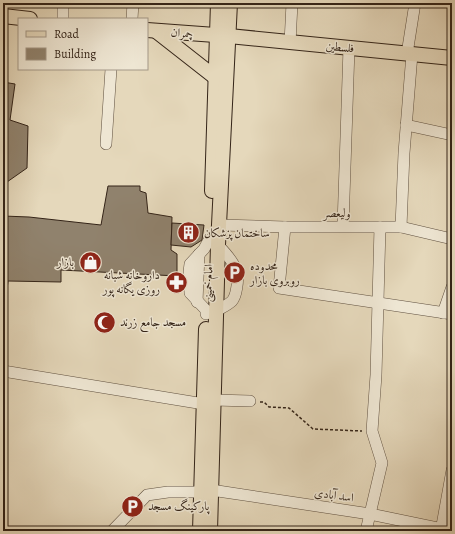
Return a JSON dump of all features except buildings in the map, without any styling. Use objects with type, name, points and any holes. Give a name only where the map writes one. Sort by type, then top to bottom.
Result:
[{"type":"main road","points":[[218,3],[223,36]]},
{"type":"main road","points":[[223,36],[230,3]]},
{"type":"main road","points":[[3,16],[21,18]]},
{"type":"main road","points":[[152,30],[216,78]]},
{"type":"main road","name":"چمران","points":[[152,30],[223,36]]},
{"type":"main road","name":"فلسطین","points":[[223,36],[452,58]]},
{"type":"main road","name":"امام خمینی","points":[[200,531],[206,491],[214,243],[216,78],[223,36]]},
{"type":"main road","name":"امام خمینی","points":[[214,243],[220,225],[223,36]]},
{"type":"main road","name":"امام خمینی","points":[[206,491],[210,531]]},
{"type":"street","points":[[63,3],[63,18]]},
{"type":"street","points":[[132,18],[133,3]]},
{"type":"street","points":[[290,42],[292,3]]},
{"type":"street","points":[[401,227],[409,54],[415,3]]},
{"type":"street","points":[[343,226],[349,48]]},
{"type":"street","points":[[106,144],[111,70]]},
{"type":"street","points":[[406,125],[452,135]]},
{"type":"street","name":"ولیعصر","points":[[220,225],[285,227],[401,227],[452,239]]},
{"type":"street","points":[[285,227],[279,288],[448,314],[452,287]]},
{"type":"street","points":[[366,531],[382,463],[372,431],[376,375],[380,227]]},
{"type":"street","points":[[214,243],[232,260],[237,271],[238,280],[236,296],[231,302],[211,312],[206,310],[197,302],[190,293],[189,272],[190,264],[204,249],[214,243]]},
{"type":"street","points":[[3,371],[209,402],[250,401]]},
{"type":"street","points":[[445,530],[452,470]]},
{"type":"street","name":"اسد آبادی","points":[[112,531],[147,495],[168,492],[206,491],[370,514],[445,530]]},
{"type":"path","points":[[250,401],[264,402],[269,407],[289,408],[313,429],[372,431]]},
{"type":"place","name":"ساختمان پزشکان","points":[[188,233]]},
{"type":"place","name":"بازار","points":[[90,262]]},
{"type":"place","name":"محدوده روبروی بازار","points":[[234,273]]},
{"type":"place","name":"داروخانه شبانه روزی یگانه پور","points":[[176,282]]},
{"type":"place","name":"مسجد جامع زرند","points":[[104,322]]},
{"type":"place","name":"پارکینگ مسجد","points":[[132,506]]}]
